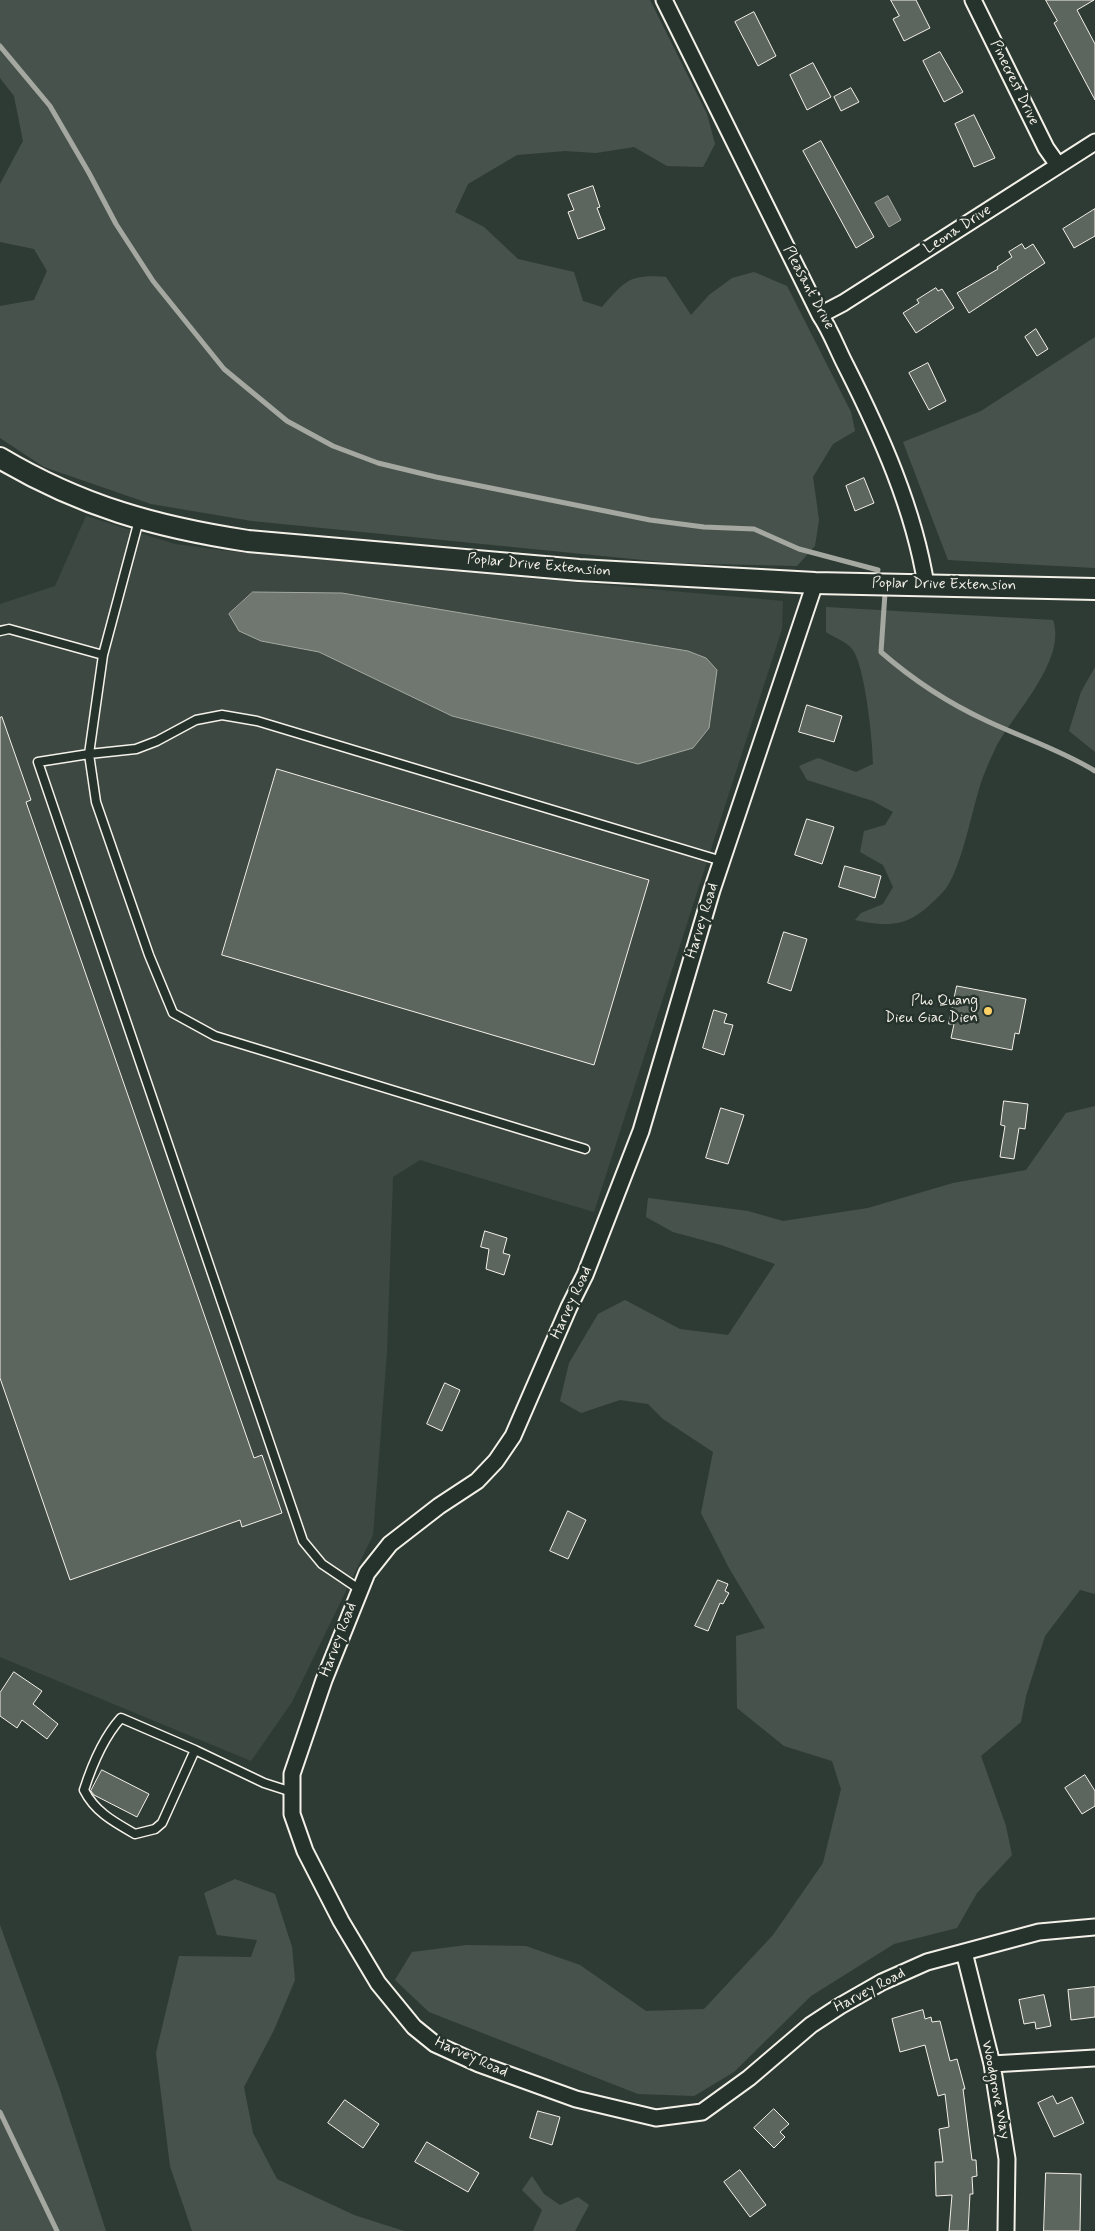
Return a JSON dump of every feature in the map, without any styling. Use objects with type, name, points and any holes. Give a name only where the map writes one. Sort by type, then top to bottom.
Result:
[{"type":"street","name":"Pleasant Drive","points":[[664,0],[820,315],[830,330],[898,482],[918,541],[926,586]]},
{"type":"street","name":"Pinecrest Drive","points":[[973,0],[1046,148],[1058,165]]},
{"type":"street","name":"Leona Drive","points":[[820,315],[851,298],[1095,142]]},
{"type":"street","name":"Poplar Drive Extension","points":[[0,458],[79,498],[139,520],[196,533],[248,541],[579,570],[815,583],[1095,589]]},
{"type":"street","name":"Harvey Road","points":[[815,583],[722,861],[640,1131],[586,1275],[569,1307],[513,1436],[496,1461],[477,1481],[439,1506],[390,1544],[367,1573],[324,1680],[292,1774],[292,1814],[305,1851],[341,1921],[378,1984],[414,2027],[436,2044],[479,2064],[576,2099],[632,2114],[656,2118],[702,2112],[749,2078],[811,2025],[882,1982],[927,1962],[1039,1932],[1095,1928]]},
{"type":"street","name":"Woodgrove Way","points":[[964,1952],[992,2064],[1008,2159],[1006,2231]]},
{"type":"street","points":[[992,2064],[1095,2058]]},
{"type":"lane","points":[[139,520],[103,655],[89,754],[96,802],[173,1014],[216,1036],[584,1149]]},
{"type":"lane","points":[[0,631],[9,629],[103,655]]},
{"type":"lane","points":[[359,1589],[322,1564],[304,1540],[38,762],[136,749],[157,741],[196,720],[222,715],[257,721],[722,861]]},
{"type":"lane","points":[[195,1750],[162,1823],[146,1833],[135,1834],[109,1819],[90,1803],[84,1790],[92,1766],[109,1732],[122,1718],[195,1750],[264,1783],[292,1792]]},
{"type":"shaded area","points":[[0,0],[650,0],[707,114],[715,144],[703,167],[667,166],[634,147],[596,153],[565,151],[517,155],[468,184],[455,212],[484,227],[518,259],[574,272],[583,301],[602,307],[623,285],[636,278],[644,277],[666,277],[691,315],[709,295],[732,278],[754,272],[787,286],[851,412],[855,431],[833,444],[813,477],[819,520],[815,546],[797,566],[673,563],[252,521],[151,504],[44,467],[0,438],[0,306],[34,300],[47,271],[34,249],[0,242],[0,184],[23,141],[14,96],[0,78]]},
{"type":"shaded area","points":[[888,196],[901,220],[889,227],[875,203]]},
{"type":"shaded area","points":[[1095,337],[1095,568],[948,560],[903,442],[981,411]]},
{"type":"shaded area","points":[[86,516],[175,544],[228,551],[783,601],[782,629],[594,1212],[420,1160],[393,1177],[387,1351],[373,1535],[292,1702],[251,1761],[0,1657],[0,604],[55,586]]},
{"type":"shaded area","points":[[253,592],[342,593],[688,651],[706,658],[717,670],[709,728],[693,748],[638,764],[452,716],[319,652],[261,641],[239,631],[229,614]]},
{"type":"shaded area","points":[[826,607],[1053,620],[1055,636],[1053,652],[1037,686],[1004,733],[989,762],[960,859],[954,873],[942,893],[922,912],[903,922],[883,924],[855,920],[861,913],[883,904],[893,887],[883,865],[860,852],[864,831],[885,825],[893,812],[873,801],[807,780],[799,766],[818,758],[856,772],[873,764],[870,722],[861,670],[857,657],[850,646],[826,632]]},
{"type":"shaded area","points":[[1095,667],[1095,752],[1069,731],[1081,692]]},
{"type":"shaded area","points":[[1095,1106],[1095,1594],[1080,1590],[1045,1636],[1026,1696],[1021,1722],[981,1756],[1006,1826],[1012,1855],[977,1893],[957,1928],[894,1944],[811,1996],[734,2072],[694,2096],[638,2094],[429,2012],[395,1980],[412,1952],[467,1945],[526,1946],[580,1965],[646,2011],[704,2009],[773,1935],[823,1863],[841,1789],[832,1761],[784,1746],[737,1708],[736,1636],[765,1628],[729,1568],[701,1513],[713,1452],[663,1419],[648,1404],[620,1400],[581,1413],[560,1401],[569,1363],[598,1314],[625,1300],[680,1329],[728,1335],[775,1264],[721,1245],[673,1232],[646,1217],[648,1198],[748,1211],[783,1221],[868,1208],[953,1183],[1026,1170],[1066,1113]]},
{"type":"shaded area","points":[[235,1879],[275,1894],[292,1947],[295,1980],[274,2030],[244,2087],[253,2133],[277,2179],[354,2215],[404,2231],[192,2231],[170,2166],[156,2053],[179,1956],[251,1957],[257,1940],[217,1935],[204,1893]]},
{"type":"shaded area","points":[[0,1925],[59,2087],[106,2231],[0,2231]]},
{"type":"shaded area","points":[[532,2176],[544,2194],[560,2205],[578,2197],[589,2205],[575,2231],[533,2231],[542,2210],[522,2190]]},
{"type":"building","points":[[891,0],[916,0],[930,28],[904,41],[893,19],[899,16]]},
{"type":"building","points":[[1046,0],[1094,0],[1077,10],[1095,44],[1095,100],[1054,23],[1057,21]]},
{"type":"building","points":[[754,12],[776,56],[758,66],[735,22]]},
{"type":"building","points":[[940,52],[963,92],[944,102],[923,61]]},
{"type":"building","points":[[813,63],[831,97],[807,110],[790,75]]},
{"type":"building","points":[[851,88],[859,102],[841,111],[834,97]]},
{"type":"building","points":[[974,115],[995,158],[974,167],[955,124]]},
{"type":"building","points":[[821,141],[874,237],[856,248],[803,151]]},
{"type":"building","points":[[593,186],[600,207],[597,208],[605,229],[578,239],[568,212],[574,210],[568,195]]},
{"type":"building","points":[[1095,209],[1095,236],[1074,248],[1063,229]]},
{"type":"building","points":[[1022,244],[1025,249],[1033,244],[1045,263],[969,313],[957,293],[998,269],[997,267],[1012,257],[1009,252]]},
{"type":"building","points":[[936,288],[938,291],[942,289],[954,308],[916,333],[903,313],[919,303],[917,300]]},
{"type":"building","points":[[1036,329],[1048,349],[1037,356],[1025,337]]},
{"type":"building","points":[[928,363],[946,401],[929,410],[909,373]]},
{"type":"building","points":[[864,478],[874,503],[855,511],[846,486]]},
{"type":"building","points":[[807,705],[842,716],[834,742],[799,732]]},
{"type":"building","points":[[2,717],[31,800],[26,802],[254,1458],[262,1455],[282,1513],[242,1527],[240,1520],[70,1580],[0,1378],[0,718]]},
{"type":"building","points":[[277,769],[649,880],[594,1065],[222,955]]},
{"type":"building","points":[[807,819],[834,827],[822,864],[795,855]]},
{"type":"building","points":[[845,866],[881,876],[875,898],[839,887]]},
{"type":"building","points":[[784,932],[807,939],[791,991],[768,983]]},
{"type":"building","name":"Pho Quang Dieu Giac Dien","points":[[957,986],[1026,999],[1019,1034],[1015,1033],[1012,1050],[951,1038],[954,1024],[949,1024]]},
{"type":"building","points":[[714,1010],[727,1014],[724,1023],[733,1025],[724,1055],[703,1048]]},
{"type":"building","points":[[1004,1101],[1028,1104],[1025,1129],[1019,1128],[1014,1159],[1000,1157],[1005,1126],[1001,1125]]},
{"type":"building","points":[[721,1108],[744,1115],[728,1164],[706,1158]]},
{"type":"building","points":[[485,1231],[507,1238],[503,1253],[510,1255],[504,1275],[486,1269],[489,1249],[481,1247]]},
{"type":"building","points":[[445,1383],[460,1390],[442,1431],[427,1424]]},
{"type":"building","points":[[568,1511],[586,1520],[568,1559],[550,1551]]},
{"type":"building","points":[[718,1580],[728,1584],[725,1591],[729,1593],[723,1604],[720,1603],[708,1631],[695,1626]]},
{"type":"building","points":[[14,1672],[42,1691],[33,1704],[58,1724],[47,1739],[22,1720],[17,1728],[0,1716],[0,1693]]},
{"type":"building","points":[[102,1770],[149,1794],[137,1817],[94,1795],[91,1791]]},
{"type":"building","points":[[1085,1775],[1095,1791],[1095,1806],[1082,1814],[1065,1788]]},
{"type":"building","points":[[1095,1987],[1095,2017],[1071,2020],[1068,1990]]},
{"type":"building","points":[[1044,1995],[1051,2026],[1036,2029],[1035,2022],[1024,2024],[1019,2000]]},
{"type":"building","points":[[923,2010],[925,2019],[931,2017],[932,2022],[940,2021],[950,2061],[957,2059],[965,2089],[963,2089],[972,2160],[976,2160],[977,2176],[972,2177],[973,2194],[970,2194],[968,2231],[949,2231],[952,2195],[936,2196],[935,2162],[943,2162],[939,2129],[949,2127],[945,2094],[938,2096],[925,2045],[900,2052],[892,2019]]},
{"type":"building","points":[[1053,2096],[1057,2104],[1072,2097],[1084,2123],[1054,2137],[1038,2103]]},
{"type":"building","points":[[345,2100],[379,2124],[363,2148],[328,2123]]},
{"type":"building","points":[[774,2109],[789,2124],[780,2132],[785,2137],[774,2148],[754,2128]]},
{"type":"building","points":[[538,2111],[560,2117],[552,2145],[530,2138]]},
{"type":"building","points":[[427,2142],[479,2173],[468,2192],[415,2162]]},
{"type":"building","points":[[740,2170],[766,2205],[750,2217],[724,2182]]},
{"type":"building","points":[[1046,2173],[1081,2174],[1080,2231],[1044,2231]]},
{"type":"waterway","points":[[0,46],[50,106],[116,224],[153,281],[224,369],[287,421],[333,446],[378,463],[436,477],[650,520],[704,527],[754,529],[799,549],[878,570]]},
{"type":"waterway","points":[[885,593],[881,652],[918,681],[958,707],[1069,757],[1095,771]]},
{"type":"waterway","points":[[0,2112],[57,2231]]},
{"type":"place","name":"Pho Quang Dieu Giac Dien","points":[[988,1011]]}]
